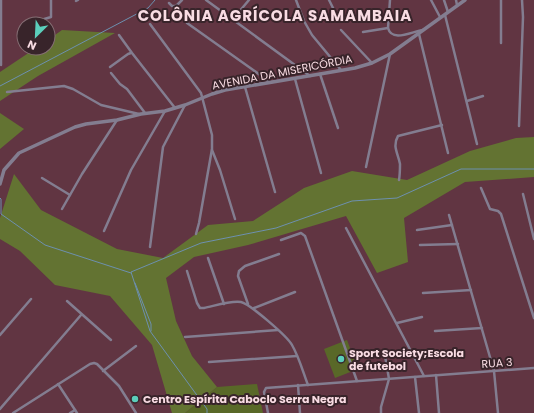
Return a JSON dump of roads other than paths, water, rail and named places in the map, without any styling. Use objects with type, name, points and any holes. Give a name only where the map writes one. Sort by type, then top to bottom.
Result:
[{"type":"street","points":[[1,0],[1,66]]},
{"type":"street","points":[[51,0],[51,16]]},
{"type":"street","points":[[170,4],[172,6],[176,6],[182,0]]},
{"type":"street","points":[[206,0],[310,76]]},
{"type":"street","points":[[233,19],[249,0]]},
{"type":"street","points":[[296,0],[304,21],[312,35],[341,70]]},
{"type":"street","points":[[329,0],[336,14]]},
{"type":"street","points":[[390,0],[389,33],[397,36],[425,30]]},
{"type":"street","points":[[431,0],[441,18]]},
{"type":"street","points":[[444,0],[477,144]]},
{"type":"street","points":[[456,0],[457,6]]},
{"type":"street","name":"AVENIDA DA MISERICÓRDIA","points":[[0,184],[4,170],[19,153],[66,130],[86,124],[165,111],[225,90],[296,79],[355,68],[372,63],[390,54],[465,0]]},
{"type":"street","points":[[501,0],[501,43]]},
{"type":"street","points":[[519,126],[524,17],[522,0]]},
{"type":"street","points":[[188,23],[271,82]]},
{"type":"street","points":[[150,24],[203,97],[212,135],[212,149],[209,158],[196,234]]},
{"type":"street","points":[[363,32],[388,28]]},
{"type":"street","points":[[341,30],[372,63]]},
{"type":"street","points":[[419,34],[448,153]]},
{"type":"street","points":[[119,35],[175,108]]},
{"type":"street","points":[[110,67],[128,54],[132,53]]},
{"type":"street","points":[[366,167],[390,54]]},
{"type":"street","points":[[111,73],[120,84],[127,89],[143,114]]},
{"type":"street","points":[[320,74],[338,128]]},
{"type":"street","points":[[296,79],[321,173]]},
{"type":"street","points":[[7,92],[64,86],[72,88],[101,105],[143,114]]},
{"type":"street","points":[[245,87],[275,192]]},
{"type":"street","points":[[466,101],[483,96]]},
{"type":"street","points":[[150,247],[163,147],[185,105]]},
{"type":"street","points":[[104,231],[131,170],[165,111]]},
{"type":"street","points":[[62,209],[117,120]]},
{"type":"street","points":[[399,180],[400,162],[395,148],[395,142],[398,136],[442,125]]},
{"type":"street","points":[[212,149],[235,219]]},
{"type":"street","points":[[42,178],[70,194]]},
{"type":"street","points":[[481,188],[490,209],[498,211],[501,214],[534,318]]},
{"type":"street","points":[[523,194],[534,239]]},
{"type":"street","points":[[449,215],[494,371],[498,413]]},
{"type":"street","points":[[417,230],[452,225]]},
{"type":"street","points":[[346,228],[424,376]]},
{"type":"street","points":[[281,240],[300,233],[305,236],[357,381]]},
{"type":"street","points":[[420,246],[458,244]]},
{"type":"street","points":[[248,305],[238,276],[239,271],[245,266],[279,254]]},
{"type":"street","points":[[208,258],[224,304]]},
{"type":"street","points":[[187,271],[200,308],[240,301],[254,308],[278,330],[291,343],[308,385]]},
{"type":"street","points":[[423,294],[471,290]]},
{"type":"street","points":[[254,308],[295,292]]},
{"type":"street","points":[[0,335],[31,299]]},
{"type":"street","points":[[67,301],[111,340]]},
{"type":"street","points":[[0,409],[81,315]]},
{"type":"street","points":[[397,323],[422,317]]},
{"type":"street","points":[[435,331],[482,328]]},
{"type":"street","points":[[185,337],[278,330]]},
{"type":"street","points":[[103,371],[136,346]]},
{"type":"street","points":[[382,413],[381,407],[389,379],[384,350]]},
{"type":"street","points":[[209,362],[297,356]]},
{"type":"street","points":[[13,413],[92,363],[97,364],[118,386],[136,413]]},
{"type":"street","name":"RUA 3","points":[[268,413],[264,392],[265,388],[534,368]]},
{"type":"street","points":[[436,375],[439,413]]},
{"type":"street","points":[[415,377],[420,413]]},
{"type":"street","points":[[58,384],[77,413]]},
{"type":"street","points":[[298,385],[300,413]]},
{"type":"street","points":[[70,413],[75,410]]},
{"type":"waterway","points":[[0,86],[148,8],[155,0]]},
{"type":"waterway","points":[[207,413],[207,409],[150,331],[131,272],[201,243],[276,228],[352,201],[397,198],[461,169],[534,169]]},
{"type":"waterway","points":[[0,198],[1,214],[45,245],[131,273]]},
{"type":"waterway","points":[[135,283],[151,324],[151,331]]},
{"type":"place","name":"Sport Society;Escola de futebol","points":[[341,359]]},
{"type":"place","name":"Centro Espírita Caboclo Serra Negra","points":[[135,399]]},
{"type":"district","name":"COLÔNIA AGRÍCOLA SAMAMBAIA","points":[[275,15]]}]
